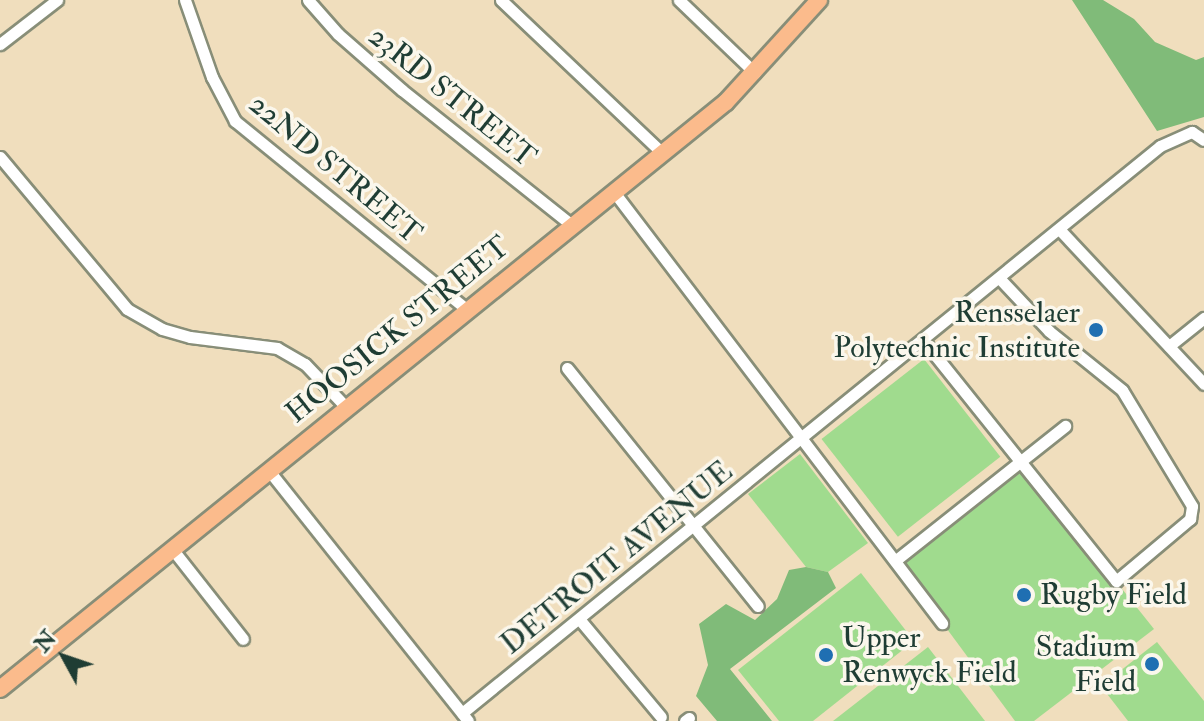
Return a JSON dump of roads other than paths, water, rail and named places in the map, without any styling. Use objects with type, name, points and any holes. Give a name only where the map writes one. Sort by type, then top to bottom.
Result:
[{"type":"highway","name":"HOOSICK STREET","points":[[0,689],[662,153],[755,73],[819,0]]},
{"type":"street","points":[[0,44],[57,0]]},
{"type":"street","name":"22ND STREET","points":[[185,0],[235,121],[466,309]]},
{"type":"street","name":"23RD STREET","points":[[308,0],[402,90],[572,225]]},
{"type":"street","points":[[501,0],[662,153]]},
{"type":"street","points":[[679,0],[755,73]]},
{"type":"street","name":"DETROIT AVENUE","points":[[465,717],[694,526],[1001,280],[1059,229],[1182,133],[1192,132],[1204,140]]},
{"type":"street","points":[[0,157],[127,309],[162,329],[190,337],[277,348],[305,364],[346,407]]},
{"type":"street","points":[[614,192],[942,623]]},
{"type":"street","points":[[1059,229],[1204,384]]},
{"type":"street","points":[[923,340],[1116,581],[1193,513],[1122,390],[1049,331],[1001,280]]},
{"type":"street","points":[[1169,346],[1204,318]]},
{"type":"street","points":[[567,368],[758,606]]},
{"type":"street","points":[[896,560],[1065,426]]},
{"type":"street","points":[[270,472],[465,717]]},
{"type":"street","points":[[173,550],[243,639]]},
{"type":"street","points":[[580,620],[661,717]]},
{"type":"place","name":"Rensselaer Polytechnic Institute","points":[[1096,330]]},
{"type":"place","name":"Rugby Field","points":[[1024,595]]},
{"type":"place","name":"Upper Renwyck Field","points":[[826,655]]},
{"type":"place","name":"Stadium Field","points":[[1152,664]]}]
